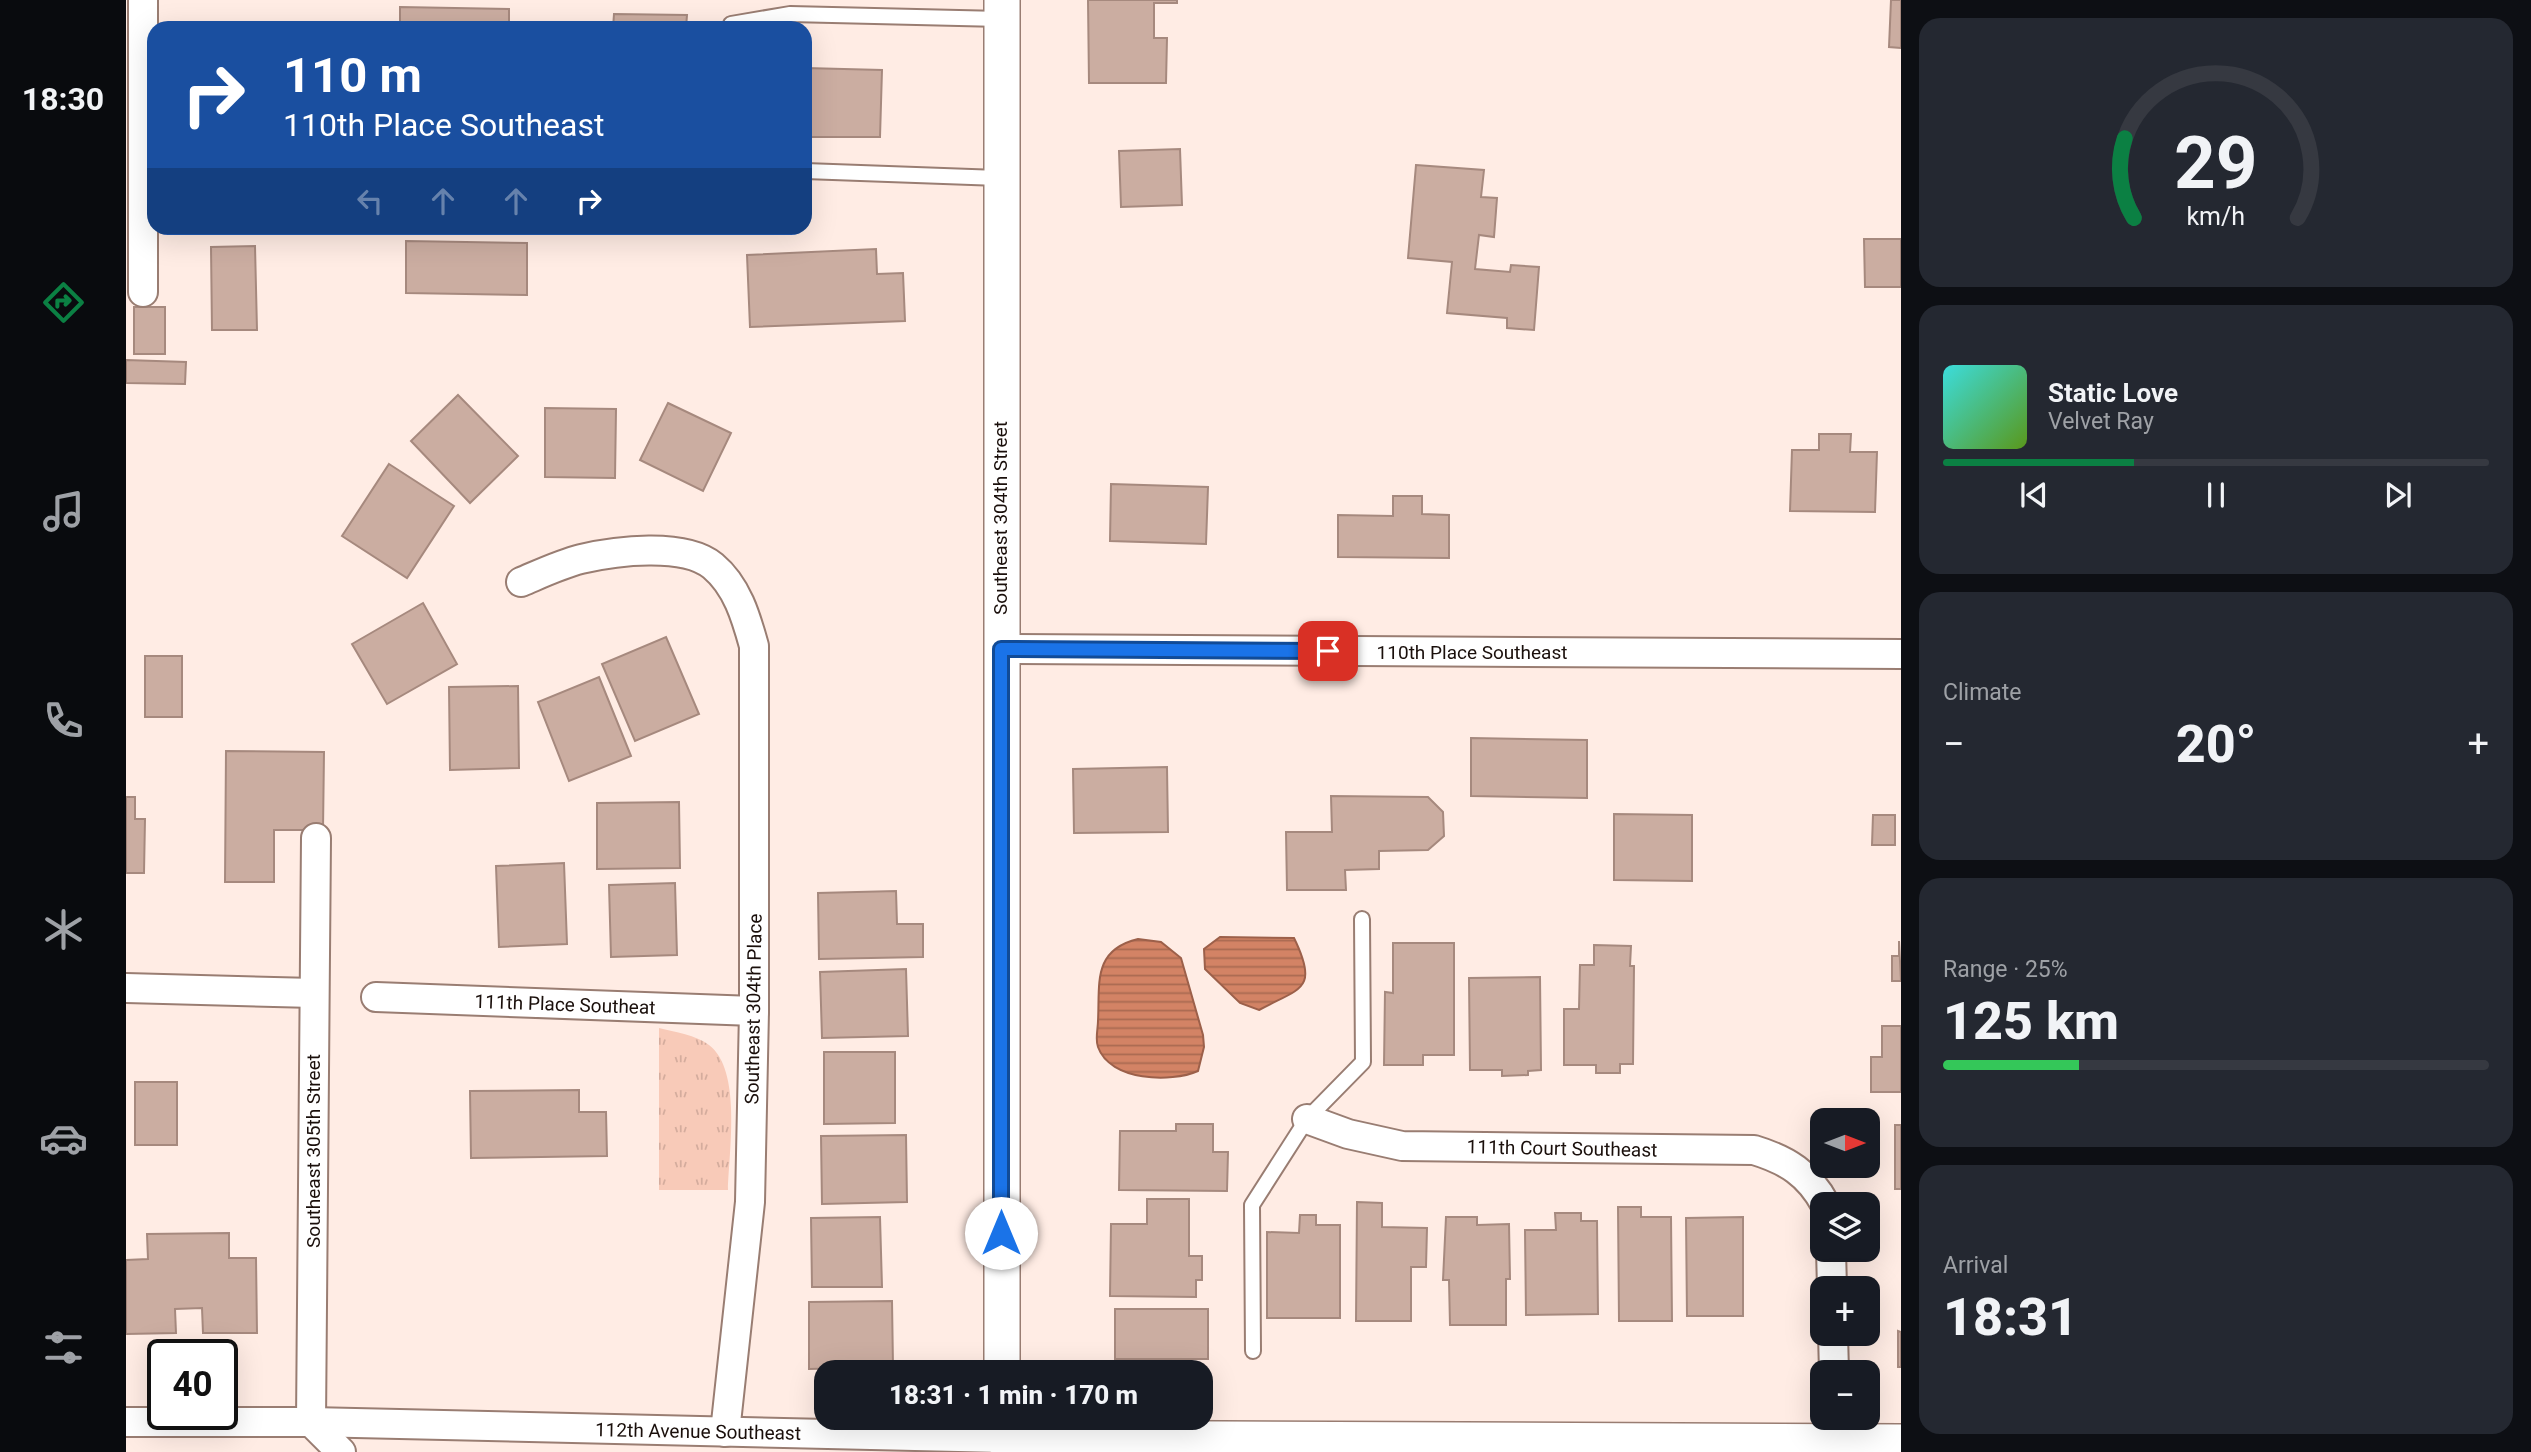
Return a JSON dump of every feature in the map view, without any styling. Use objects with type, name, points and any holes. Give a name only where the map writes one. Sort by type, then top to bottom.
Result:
[{"type":"street","points":[[143,0],[143,292]]},
{"type":"street","name":"Southeast 304th Street","points":[[1002,10],[999,178],[1002,1360]]},
{"type":"street","name":"Southeast 304th Place","points":[[520,582],[581,559],[652,551],[683,552],[711,565],[733,588],[754,646],[754,1012],[750,1202],[725,1432]]},
{"type":"street","name":"110th Place Southeast","points":[[1001,649],[1901,654]]},
{"type":"street","name":"Southeast 305th Street","points":[[312,1422],[316,838]]},
{"type":"street","points":[[126,988],[314,993]]},
{"type":"street","name":"111th Place Southeat","points":[[376,998],[754,1012]]},
{"type":"street","name":"111th Court Southeast","points":[[1307,1119],[1348,1134],[1402,1146],[1755,1150],[1782,1159],[1818,1192]]},
{"type":"street","name":"112th Avenue Southeast","points":[[126,1422],[312,1422],[1002,1436],[1810,1429]]},
{"type":"street","points":[[312,1422],[341,1452]]},
{"type":"street","name":"112th Avenue Southeast","points":[[1840,1430],[1901,1442]]},
{"type":"lane","points":[[747,21],[790,13],[1002,10]]},
{"type":"lane","points":[[812,171],[999,178]]},
{"type":"lane","points":[[1253,1351],[1252,1205],[1307,1119],[1363,1062],[1362,919]]},
{"type":"green space","points":[[659,1028],[685,1034],[709,1045],[719,1057],[726,1073],[731,1112],[728,1190],[659,1190]]},
{"type":"shaded area","points":[[1220,937],[1294,938],[1305,969],[1301,986],[1295,992],[1259,1010],[1240,1003],[1205,969],[1204,949]]},
{"type":"shaded area","points":[[1138,939],[1161,942],[1181,958],[1203,1035],[1204,1047],[1198,1071],[1158,1078],[1128,1073],[1115,1067],[1098,1047],[1099,982],[1102,970],[1113,951]]},
{"type":"building","points":[[1088,0],[1177,0],[1177,3],[1154,3],[1154,38],[1167,38],[1166,83],[1089,83]]},
{"type":"building","points":[[1891,0],[1901,0],[1901,48],[1889,47]]},
{"type":"building","points":[[400,7],[509,9],[509,21],[400,21]]},
{"type":"building","points":[[614,14],[687,15],[687,21],[614,21]]},
{"type":"building","points":[[812,68],[882,70],[880,137],[812,137]]},
{"type":"building","points":[[1180,149],[1182,205],[1121,207],[1119,151]]},
{"type":"building","points":[[1416,165],[1484,170],[1481,197],[1497,198],[1494,237],[1479,235],[1475,269],[1510,272],[1511,265],[1539,267],[1534,330],[1507,328],[1507,318],[1447,313],[1452,262],[1408,258]]},
{"type":"building","points":[[1864,239],[1901,239],[1901,287],[1865,287]]},
{"type":"building","points":[[406,241],[527,243],[527,295],[406,293]]},
{"type":"building","points":[[255,246],[257,330],[212,330],[211,247]]},
{"type":"building","points":[[876,249],[877,274],[903,273],[905,321],[750,327],[747,255]]},
{"type":"building","points":[[134,307],[165,307],[165,354],[134,354]]},
{"type":"building","points":[[126,360],[186,362],[185,384],[126,383]]},
{"type":"building","points":[[458,395],[518,456],[470,503],[411,441]]},
{"type":"building","points":[[668,403],[731,433],[703,491],[640,460]]},
{"type":"building","points":[[545,408],[616,409],[615,478],[545,477]]},
{"type":"building","points":[[1819,434],[1851,434],[1850,452],[1877,452],[1875,512],[1790,511],[1792,450],[1819,450]]},
{"type":"building","points":[[389,464],[454,506],[407,578],[342,536]]},
{"type":"building","points":[[1111,484],[1208,487],[1206,544],[1110,541]]},
{"type":"building","points":[[1393,496],[1422,496],[1422,514],[1449,515],[1449,558],[1338,557],[1338,515],[1393,516]]},
{"type":"building","points":[[423,603],[457,664],[387,704],[352,644]]},
{"type":"building","points":[[666,637],[699,714],[635,741],[602,664]]},
{"type":"building","points":[[145,656],[182,656],[182,717],[145,717]]},
{"type":"building","points":[[599,677],[631,756],[569,781],[538,702]]},
{"type":"building","points":[[518,686],[519,768],[450,770],[449,687]]},
{"type":"building","points":[[1471,738],[1587,740],[1587,798],[1471,796]]},
{"type":"building","points":[[226,751],[324,752],[323,830],[274,830],[274,882],[225,882]]},
{"type":"building","points":[[1167,767],[1168,832],[1074,833],[1073,769]]},
{"type":"building","points":[[1331,796],[1428,797],[1443,812],[1444,836],[1428,850],[1379,851],[1379,869],[1345,870],[1346,890],[1287,890],[1286,832],[1332,832]]},
{"type":"building","points":[[126,797],[135,797],[135,819],[145,819],[144,873],[126,873]]},
{"type":"building","points":[[679,802],[680,868],[597,869],[597,803]]},
{"type":"building","points":[[1614,814],[1692,815],[1692,881],[1614,880]]},
{"type":"building","points":[[1873,815],[1895,815],[1895,845],[1872,845]]},
{"type":"building","points":[[564,863],[567,944],[499,947],[496,866]]},
{"type":"building","points":[[675,883],[677,955],[611,957],[609,885]]},
{"type":"building","points":[[896,891],[897,924],[923,924],[923,957],[819,959],[818,893]]},
{"type":"building","points":[[1899,941],[1901,981],[1892,981],[1892,956],[1899,956]]},
{"type":"building","points":[[1393,943],[1454,943],[1454,1055],[1423,1055],[1423,1065],[1384,1065],[1385,992],[1393,993]]},
{"type":"building","points":[[1594,945],[1631,946],[1630,966],[1634,966],[1633,1064],[1620,1064],[1620,1073],[1596,1073],[1596,1065],[1564,1065],[1564,1009],[1579,1009],[1580,965],[1594,965]]},
{"type":"building","points":[[906,969],[908,1036],[822,1038],[820,972]]},
{"type":"building","points":[[1540,977],[1541,1070],[1528,1071],[1528,1075],[1502,1076],[1502,1070],[1470,1070],[1469,978]]},
{"type":"building","points":[[1882,1026],[1901,1026],[1901,1092],[1871,1092],[1871,1057],[1882,1057]]},
{"type":"building","points":[[824,1052],[895,1052],[895,1123],[824,1124]]},
{"type":"building","points":[[135,1082],[177,1082],[177,1145],[135,1145]]},
{"type":"building","points":[[579,1090],[579,1112],[606,1112],[607,1156],[471,1158],[470,1091]]},
{"type":"building","points":[[1176,1124],[1213,1124],[1213,1152],[1228,1152],[1227,1191],[1119,1190],[1120,1131],[1176,1131]]},
{"type":"building","points":[[1895,1125],[1901,1125],[1901,1189],[1895,1189]]},
{"type":"building","points":[[906,1135],[907,1202],[822,1204],[821,1136]]},
{"type":"building","points":[[1147,1199],[1189,1199],[1189,1256],[1202,1256],[1202,1280],[1196,1280],[1196,1297],[1110,1296],[1111,1224],[1147,1224]]},
{"type":"building","points":[[1357,1202],[1382,1203],[1382,1227],[1427,1228],[1426,1267],[1411,1267],[1411,1321],[1356,1321]]},
{"type":"building","points":[[1618,1207],[1641,1207],[1641,1217],[1671,1217],[1672,1321],[1619,1321]]},
{"type":"building","points":[[1555,1213],[1581,1213],[1581,1221],[1597,1221],[1598,1314],[1526,1315],[1525,1230],[1556,1230]]},
{"type":"building","points":[[1300,1215],[1316,1215],[1316,1225],[1340,1225],[1340,1318],[1267,1318],[1267,1232],[1299,1233]]},
{"type":"building","points":[[880,1217],[882,1287],[812,1287],[811,1218]]},
{"type":"building","points":[[1446,1217],[1477,1217],[1477,1225],[1509,1224],[1510,1279],[1506,1279],[1506,1325],[1450,1325],[1449,1280],[1443,1280]]},
{"type":"building","points":[[1743,1217],[1743,1316],[1687,1316],[1686,1218]]},
{"type":"building","points":[[229,1233],[229,1258],[256,1258],[257,1333],[203,1333],[202,1308],[175,1309],[176,1333],[126,1334],[126,1260],[148,1259],[147,1234]]},
{"type":"building","points":[[892,1301],[893,1360],[814,1360],[814,1369],[809,1369],[809,1302]]},
{"type":"building","points":[[1115,1309],[1208,1309],[1208,1359],[1115,1359]]},
{"type":"building","points":[[1898,1331],[1901,1332],[1901,1367],[1898,1367]]},
{"type":"route","points":[[1001,1233],[1001,649],[1328,651]]}]
